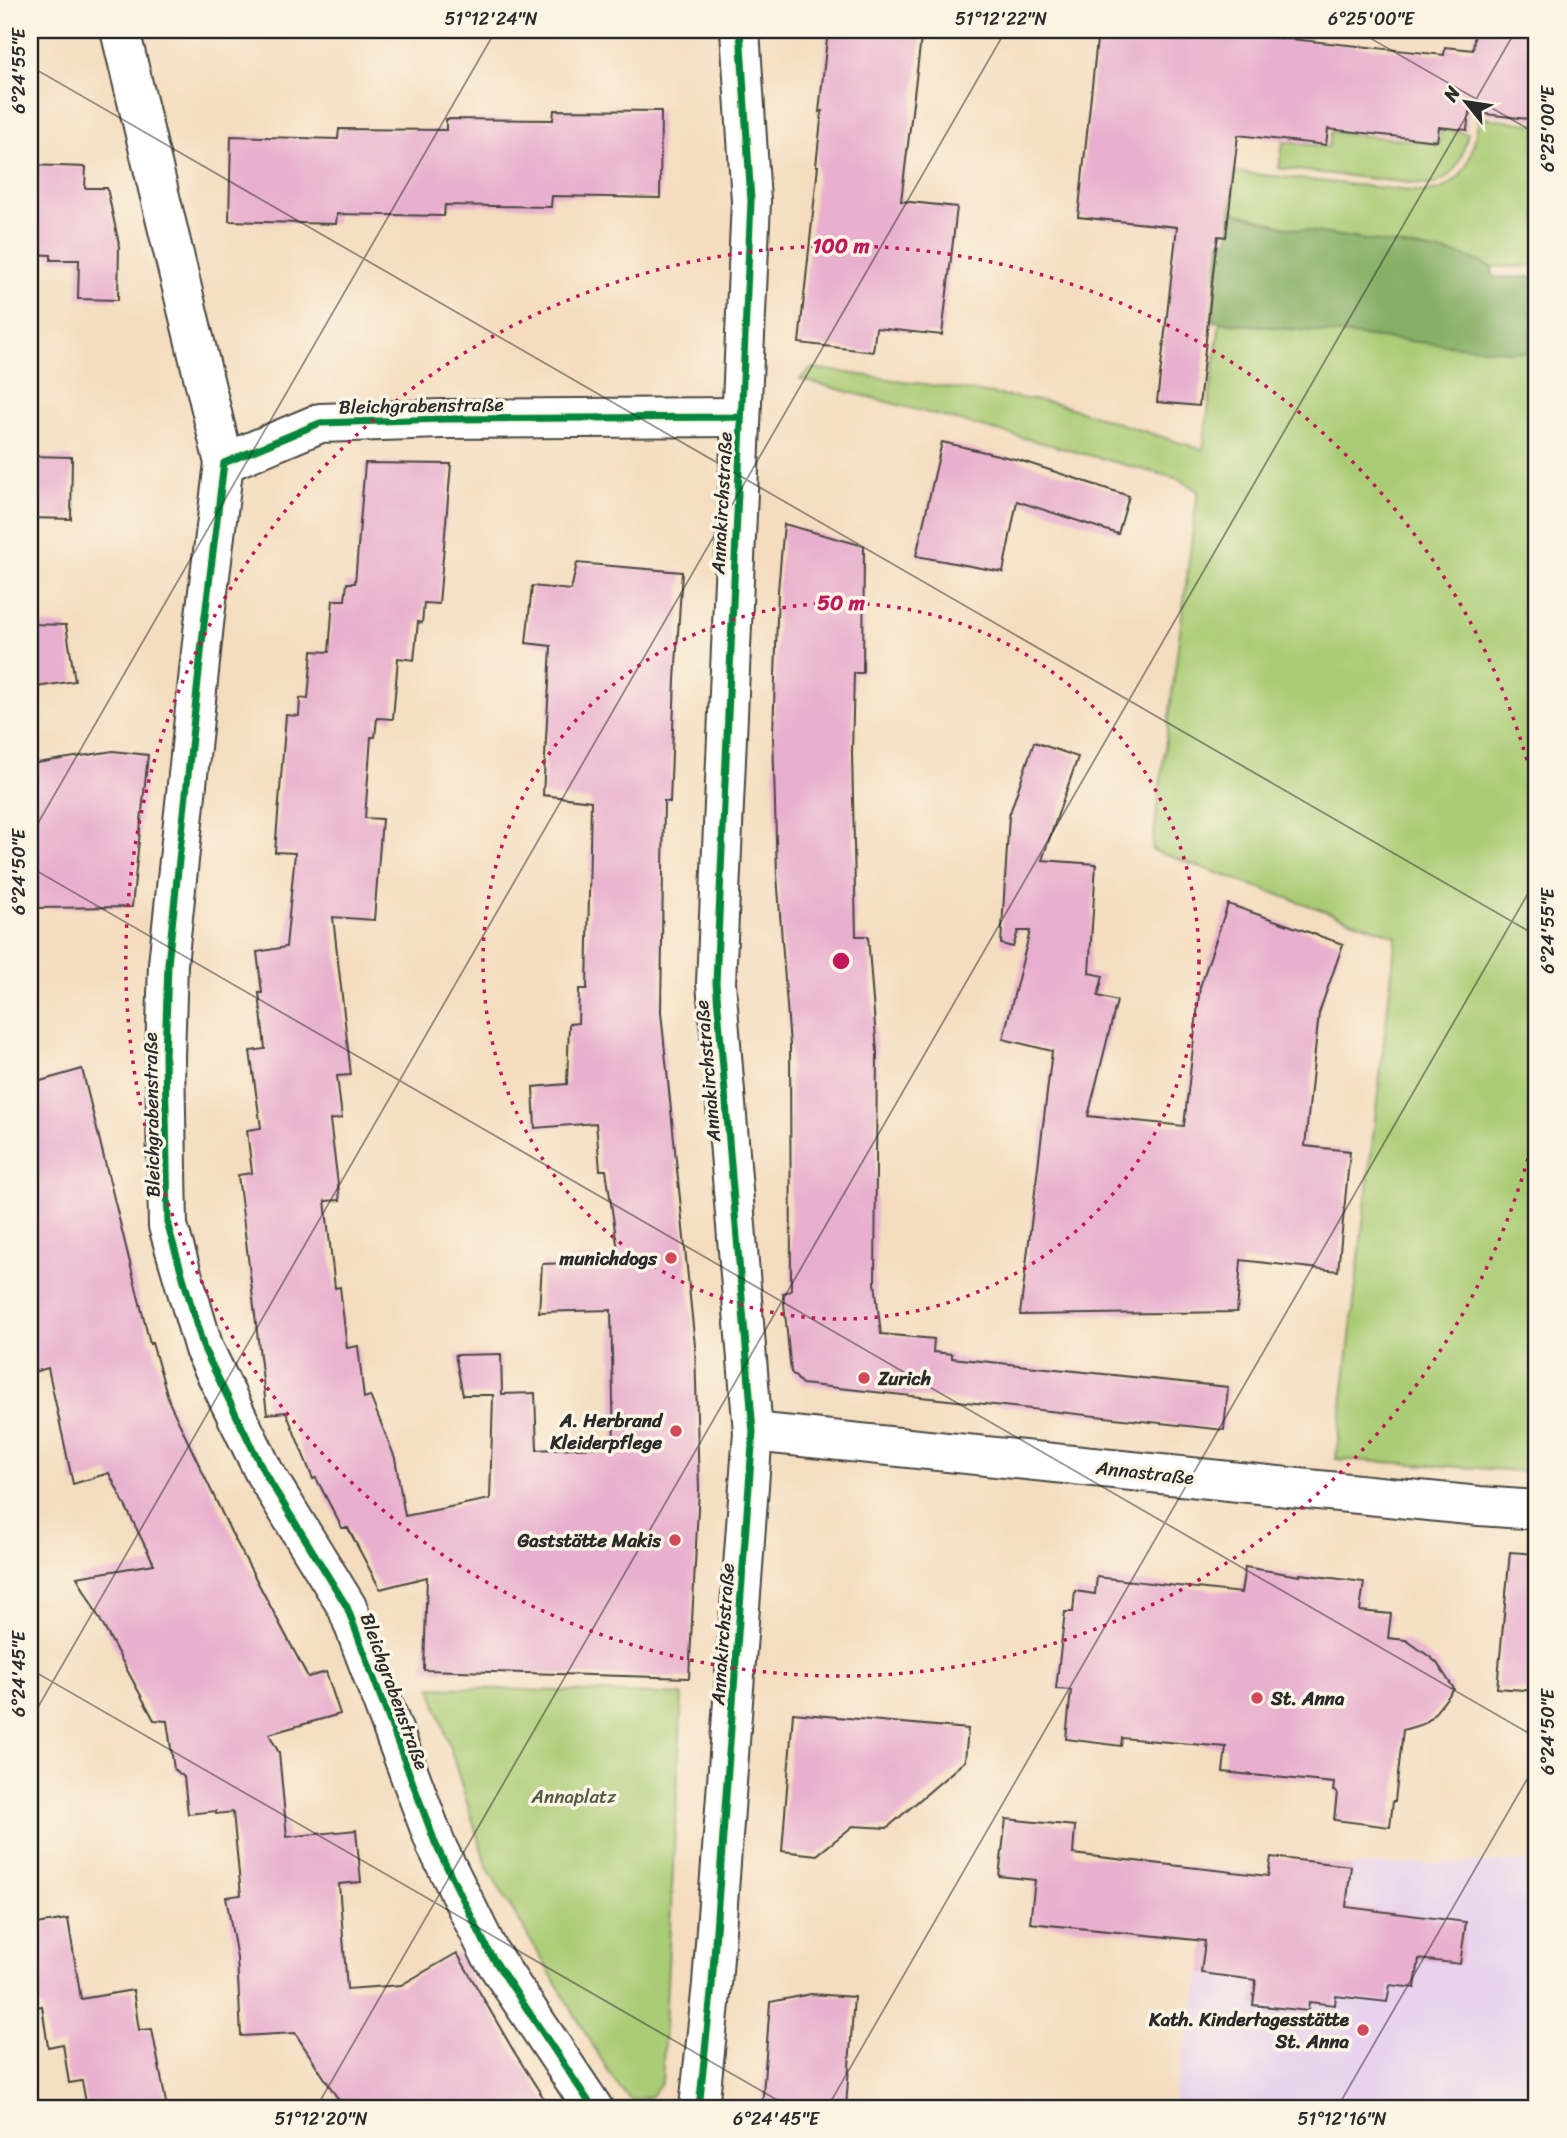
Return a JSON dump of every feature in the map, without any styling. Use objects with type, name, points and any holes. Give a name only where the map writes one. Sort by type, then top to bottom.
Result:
[{"type":"street","name":"Bleichgrabenstraße","points":[[120,30],[224,463],[168,964],[165,1056],[169,1226],[204,1349],[264,1472],[347,1607],[436,1845],[489,1952],[593,2108]]},
{"type":"street","name":"Annakirchstraße","points":[[699,2108],[712,1984],[752,1432],[716,983],[751,201],[740,30]]},
{"type":"street","name":"Bleichgrabenstraße","points":[[224,463],[320,423],[442,419],[740,417]]},
{"type":"street","name":"Annastraße","points":[[752,1432],[1537,1510]]},
{"type":"shaded area","name":"Kath. Kindertagesstätte St. Anna","points":[[1271,1857],[1351,1866],[1528,1861],[1537,1881],[1537,2088],[1459,2108],[1172,2108],[1201,1973],[1205,1941],[1263,1913]]},
{"type":"green space","points":[[1479,117],[1537,125],[1537,266],[1492,267],[1461,255],[1289,228],[1231,211],[1235,172],[1420,192],[1448,186],[1464,169],[1470,157]]},
{"type":"green space","points":[[1441,130],[1468,133],[1460,159],[1451,173],[1428,185],[1279,168],[1283,142],[1329,147],[1331,132],[1440,144]]},
{"type":"green space","points":[[1231,211],[1289,228],[1461,255],[1492,267],[1493,277],[1537,277],[1537,354],[1212,321],[1220,240],[1229,240]]},
{"type":"green space","points":[[1231,238],[1537,299],[1537,1472],[1336,1459],[1396,936],[1152,850],[1198,491],[1179,479],[800,379],[813,368],[1055,403],[1203,450]]},
{"type":"green space","name":"Annaplatz","points":[[431,1687],[682,1695],[662,2082],[650,2097],[630,2100],[613,2079],[487,1867]]},
{"type":"building","points":[[828,30],[922,30],[901,201],[957,207],[942,335],[876,328],[873,352],[799,343],[818,166],[822,111],[819,112]]},
{"type":"building","points":[[1098,30],[1197,39],[1198,30],[1205,30],[1444,55],[1445,47],[1473,50],[1475,30],[1537,33],[1537,120],[1469,112],[1467,130],[1439,127],[1437,141],[1328,129],[1326,145],[1238,135],[1226,237],[1218,236],[1215,255],[1199,406],[1157,402],[1177,227],[1078,217]]},
{"type":"building","points":[[554,110],[661,111],[660,198],[552,196],[551,207],[445,205],[444,216],[337,214],[336,224],[229,221],[231,136],[338,139],[339,129],[446,130],[446,119],[553,120]]},
{"type":"building","points":[[30,165],[86,167],[85,188],[107,188],[119,244],[118,300],[78,299],[79,260],[51,260],[51,255],[30,254]]},
{"type":"building","points":[[942,442],[1019,460],[1129,496],[1118,534],[1017,501],[1003,572],[916,556]]},
{"type":"building","points":[[30,456],[72,457],[71,519],[30,518]]},
{"type":"building","points":[[365,463],[451,464],[439,604],[424,603],[422,623],[418,622],[414,660],[398,658],[393,719],[377,718],[375,737],[371,737],[365,818],[382,819],[374,920],[333,917],[351,1075],[337,1076],[342,1118],[330,1120],[340,1200],[325,1201],[335,1288],[340,1287],[347,1348],[358,1346],[364,1398],[370,1396],[395,1458],[405,1516],[490,1499],[493,1395],[463,1395],[455,1355],[501,1354],[502,1394],[535,1393],[537,1450],[614,1446],[611,1310],[539,1312],[542,1264],[569,1263],[568,1258],[619,1257],[606,1170],[600,1170],[596,1123],[535,1128],[533,1087],[567,1084],[569,1024],[578,1023],[579,989],[587,989],[591,801],[543,795],[551,646],[526,643],[532,586],[571,590],[577,563],[682,572],[670,802],[664,801],[661,1012],[695,1346],[699,1489],[689,1678],[424,1670],[427,1577],[380,1589],[348,1528],[342,1528],[316,1478],[313,1479],[286,1412],[267,1414],[238,1175],[252,1173],[247,1130],[261,1128],[250,1051],[265,1049],[257,952],[286,947],[295,853],[275,852],[286,715],[299,716],[300,698],[308,699],[312,651],[329,652],[333,600],[345,600],[347,583],[355,583]]},
{"type":"building","points":[[784,524],[864,546],[863,673],[854,673],[852,753],[856,936],[868,936],[877,1052],[875,1283],[881,1334],[934,1339],[933,1352],[952,1354],[952,1358],[1228,1387],[1224,1430],[802,1384],[791,1372],[783,1293],[791,1291],[790,1045],[777,875],[773,734],[778,590]]},
{"type":"building","points":[[30,624],[66,625],[75,681],[30,688]]},
{"type":"building","points":[[1034,742],[1078,757],[1042,860],[1096,864],[1089,973],[1103,976],[1098,996],[1117,1001],[1088,1116],[1184,1126],[1200,987],[1228,904],[1343,944],[1319,1013],[1305,1146],[1350,1151],[1338,1271],[1241,1260],[1237,1312],[1020,1315],[1052,1051],[1003,1039],[1030,931],[1018,931],[1013,947],[1001,944],[1009,816]]},
{"type":"building","points":[[113,751],[148,755],[132,907],[30,908],[30,764]]},
{"type":"building","points":[[82,1069],[150,1344],[152,1343],[170,1404],[231,1532],[308,1677],[326,1672],[340,1714],[269,1734],[279,1753],[287,1837],[356,1830],[361,1882],[339,1884],[347,1989],[401,1985],[457,1953],[550,2108],[344,2108],[295,2033],[241,2036],[237,1958],[226,1897],[241,1895],[233,1812],[188,1814],[184,1777],[174,1769],[167,1721],[154,1720],[77,1577],[154,1564],[109,1473],[73,1484],[48,1368],[30,1373],[30,1084]]},
{"type":"building","points":[[1510,1552],[1537,1554],[1537,1691],[1497,1688]]},
{"type":"building","name":"St. Anna","points":[[1245,1567],[1364,1582],[1360,1611],[1391,1614],[1388,1638],[1406,1640],[1430,1657],[1454,1689],[1430,1719],[1403,1730],[1390,1827],[1334,1820],[1337,1792],[1333,1791],[1334,1783],[1223,1772],[1226,1747],[1122,1738],[1121,1746],[1066,1739],[1071,1690],[1056,1689],[1065,1612],[1073,1612],[1075,1591],[1095,1594],[1097,1577],[1241,1593]]},
{"type":"building","points":[[793,1713],[968,1729],[965,1761],[887,1828],[853,1826],[817,1855],[782,1851]]},
{"type":"building","points":[[1006,1819],[1075,1826],[1073,1854],[1268,1876],[1271,1857],[1351,1866],[1346,1907],[1466,1922],[1460,1964],[1419,1959],[1415,1988],[1390,1985],[1387,2002],[1336,1996],[1335,2005],[1309,2002],[1308,2011],[1253,2005],[1256,1980],[1201,1973],[1205,1941],[1030,1923],[1035,1880],[999,1876]]},
{"type":"building","points":[[68,1919],[81,1999],[133,1990],[139,2030],[152,2029],[167,2108],[87,2108],[82,2081],[69,2083],[63,2044],[48,2047],[42,2006],[30,2008],[30,1925]]},
{"type":"building","points":[[811,1994],[854,1997],[846,2108],[762,2108],[770,2002]]},
{"type":"cycle path","points":[[699,2108],[712,1984],[753,1432],[716,983],[751,201],[740,30]]},
{"type":"cycle path","points":[[593,2108],[489,1952],[436,1845],[347,1607],[264,1472],[204,1349],[168,1226],[165,1056],[168,964],[224,463],[320,423],[442,419],[740,417]]},
{"type":"place","name":"munichdogs","points":[[671,1258]]},
{"type":"place","name":"Zurich","points":[[864,1378]]},
{"type":"place","name":"A. Herbrand Kleiderpflege","points":[[676,1431]]},
{"type":"place","name":"Gaststätte Makis","points":[[675,1540]]},
{"type":"place","name":"St. Anna","points":[[1257,1698]]},
{"type":"place","name":"Kath. Kindertagesstätte St. Anna","points":[[1363,2030]]}]
